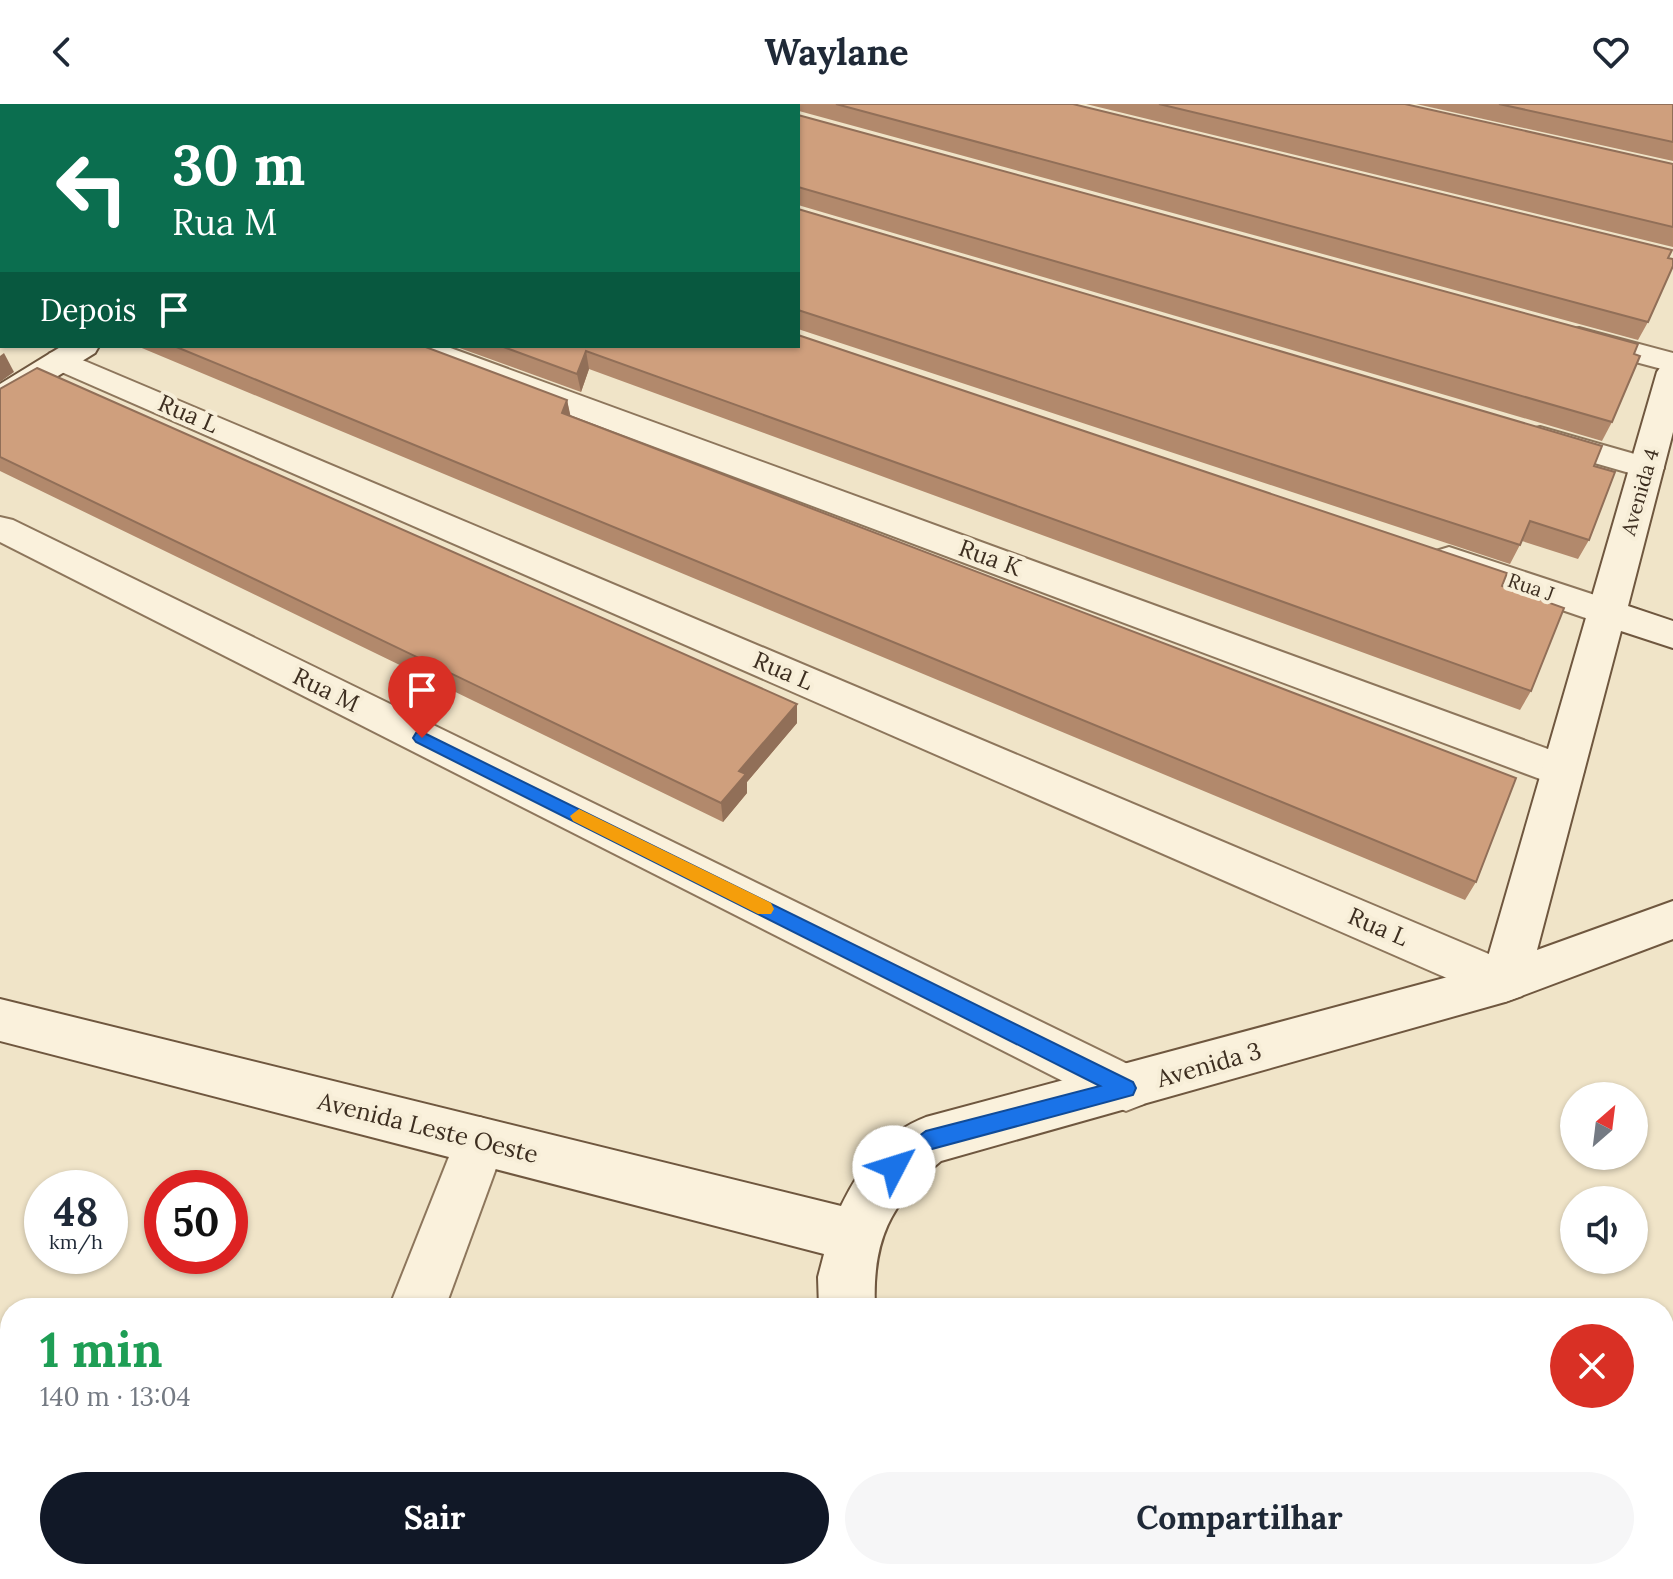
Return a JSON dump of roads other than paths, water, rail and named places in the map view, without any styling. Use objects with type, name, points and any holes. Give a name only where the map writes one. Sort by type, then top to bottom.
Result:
[{"type":"street","points":[[1550,329],[1673,363]]},
{"type":"street","name":"Rua K","points":[[421,348],[1563,771]]},
{"type":"street","points":[[0,398],[73,353]]},
{"type":"street","name":"Rua L","points":[[73,353],[1505,982]]},
{"type":"street","name":"Avenida 4","points":[[1505,982],[1673,372]]},
{"type":"street","points":[[1510,428],[1647,468]]},
{"type":"street","name":"Rua M","points":[[0,528],[1126,1088]]},
{"type":"street","name":"Rua J","points":[[1412,547],[1673,635]]},
{"type":"street","name":"Avenida 3","points":[[847,1298],[846,1277],[855,1236],[870,1203],[894,1167],[926,1141],[1505,982],[1673,920]]},
{"type":"street","name":"Avenida Leste Oeste","points":[[0,1020],[855,1236]]},
{"type":"street","points":[[421,1298],[480,1141]]}]
